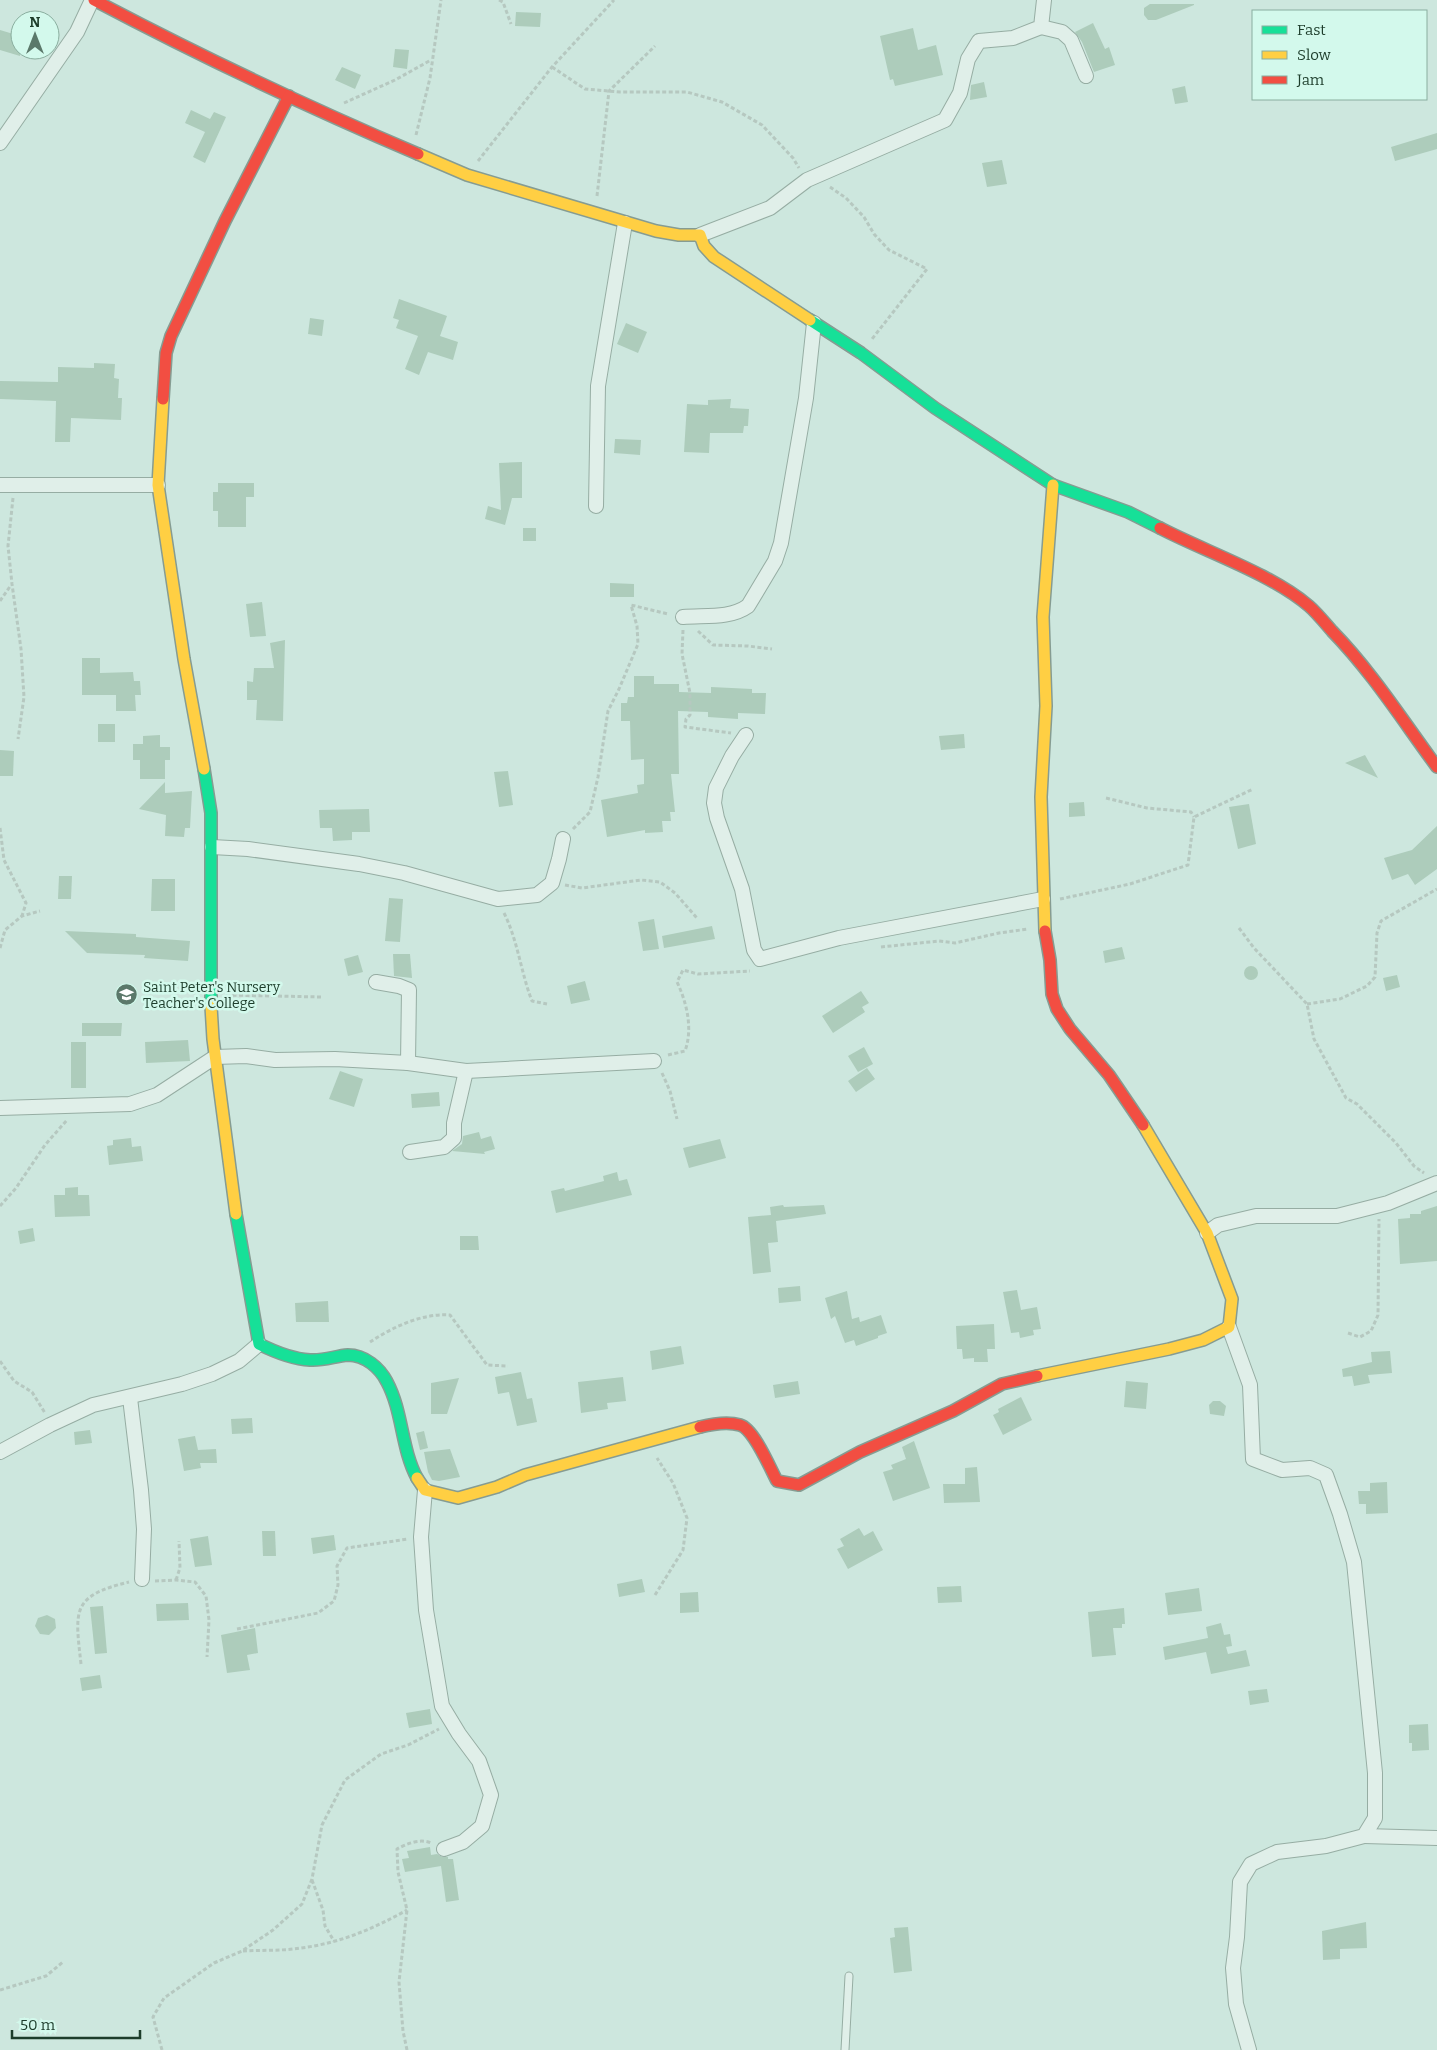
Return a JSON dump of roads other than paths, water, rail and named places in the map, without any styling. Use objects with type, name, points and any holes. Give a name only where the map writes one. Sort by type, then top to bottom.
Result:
[{"type":"street","points":[[0,144],[77,32],[93,0],[169,40],[320,112],[467,175],[625,223],[678,235],[700,235],[770,208],[807,180],[945,120],[960,93],[968,59],[979,41],[1013,38],[1041,27],[1062,32],[1071,40],[1086,76]]},
{"type":"street","points":[[1041,27],[1044,0]]},
{"type":"street","points":[[259,1344],[242,1252],[216,1057],[210,995],[212,813],[184,659],[158,485],[166,354],[171,336],[225,221],[288,96]]},
{"type":"street","points":[[596,506],[598,386],[625,223]]},
{"type":"street","points":[[700,235],[704,246],[714,256],[760,285],[936,408],[1053,485],[1128,512],[1288,590],[1309,606],[1356,656],[1437,767]]},
{"type":"street","points":[[683,617],[730,614],[742,610],[748,606],[775,561],[790,502],[795,458],[806,398],[814,324]]},
{"type":"street","points":[[0,486],[158,485]]},
{"type":"street","points":[[1053,485],[1043,617],[1046,706],[1042,761],[1044,927],[1050,960],[1052,994],[1057,1009],[1070,1029],[1109,1075],[1137,1115],[1207,1232],[1232,1300],[1229,1327],[1250,1385],[1253,1459],[1282,1470],[1310,1468],[1326,1475],[1354,1562],[1375,1773],[1375,1818],[1364,1836]]},
{"type":"street","points":[[746,735],[732,756],[716,788],[714,803],[717,818],[742,889],[754,950],[760,959],[822,942],[1043,899]]},
{"type":"street","points":[[212,846],[359,864],[404,872],[498,899],[537,895],[552,883],[562,840]]},
{"type":"street","points":[[376,982],[399,986],[409,990],[408,1063]]},
{"type":"street","points":[[0,1108],[130,1104],[158,1095],[216,1057],[246,1056],[275,1060],[335,1059],[408,1063],[466,1072],[654,1061]]},
{"type":"street","points":[[410,1152],[444,1147],[454,1138],[456,1113],[466,1072]]},
{"type":"street","points":[[1207,1232],[1218,1226],[1256,1216],[1337,1216],[1380,1206],[1433,1180]]},
{"type":"street","points":[[425,1490],[458,1498],[498,1487],[525,1475],[716,1423],[741,1425],[752,1435],[777,1482],[799,1485],[860,1452],[952,1411],[1002,1384],[1169,1349],[1203,1340],[1229,1327]]},
{"type":"street","points":[[259,1344],[281,1355],[301,1360],[329,1360],[350,1355],[370,1360],[387,1380],[403,1429],[411,1465],[425,1490],[421,1537],[426,1610],[442,1706],[479,1761],[491,1795],[482,1826],[463,1842],[444,1849]]},
{"type":"street","points":[[0,1452],[50,1425],[93,1406],[130,1398],[212,1374],[239,1360],[259,1344]]},
{"type":"street","points":[[130,1398],[144,1529],[142,1579]]},
{"type":"street","points":[[1249,2050],[1236,2004],[1232,1968],[1237,1937],[1240,1882],[1251,1864],[1277,1852],[1326,1846],[1364,1836],[1437,1838]]},
{"type":"lane","points":[[845,2050],[849,1976]]},
{"type":"place","name":"Saint Peter's Nursery Teacher's College","points":[[127,995]]}]
